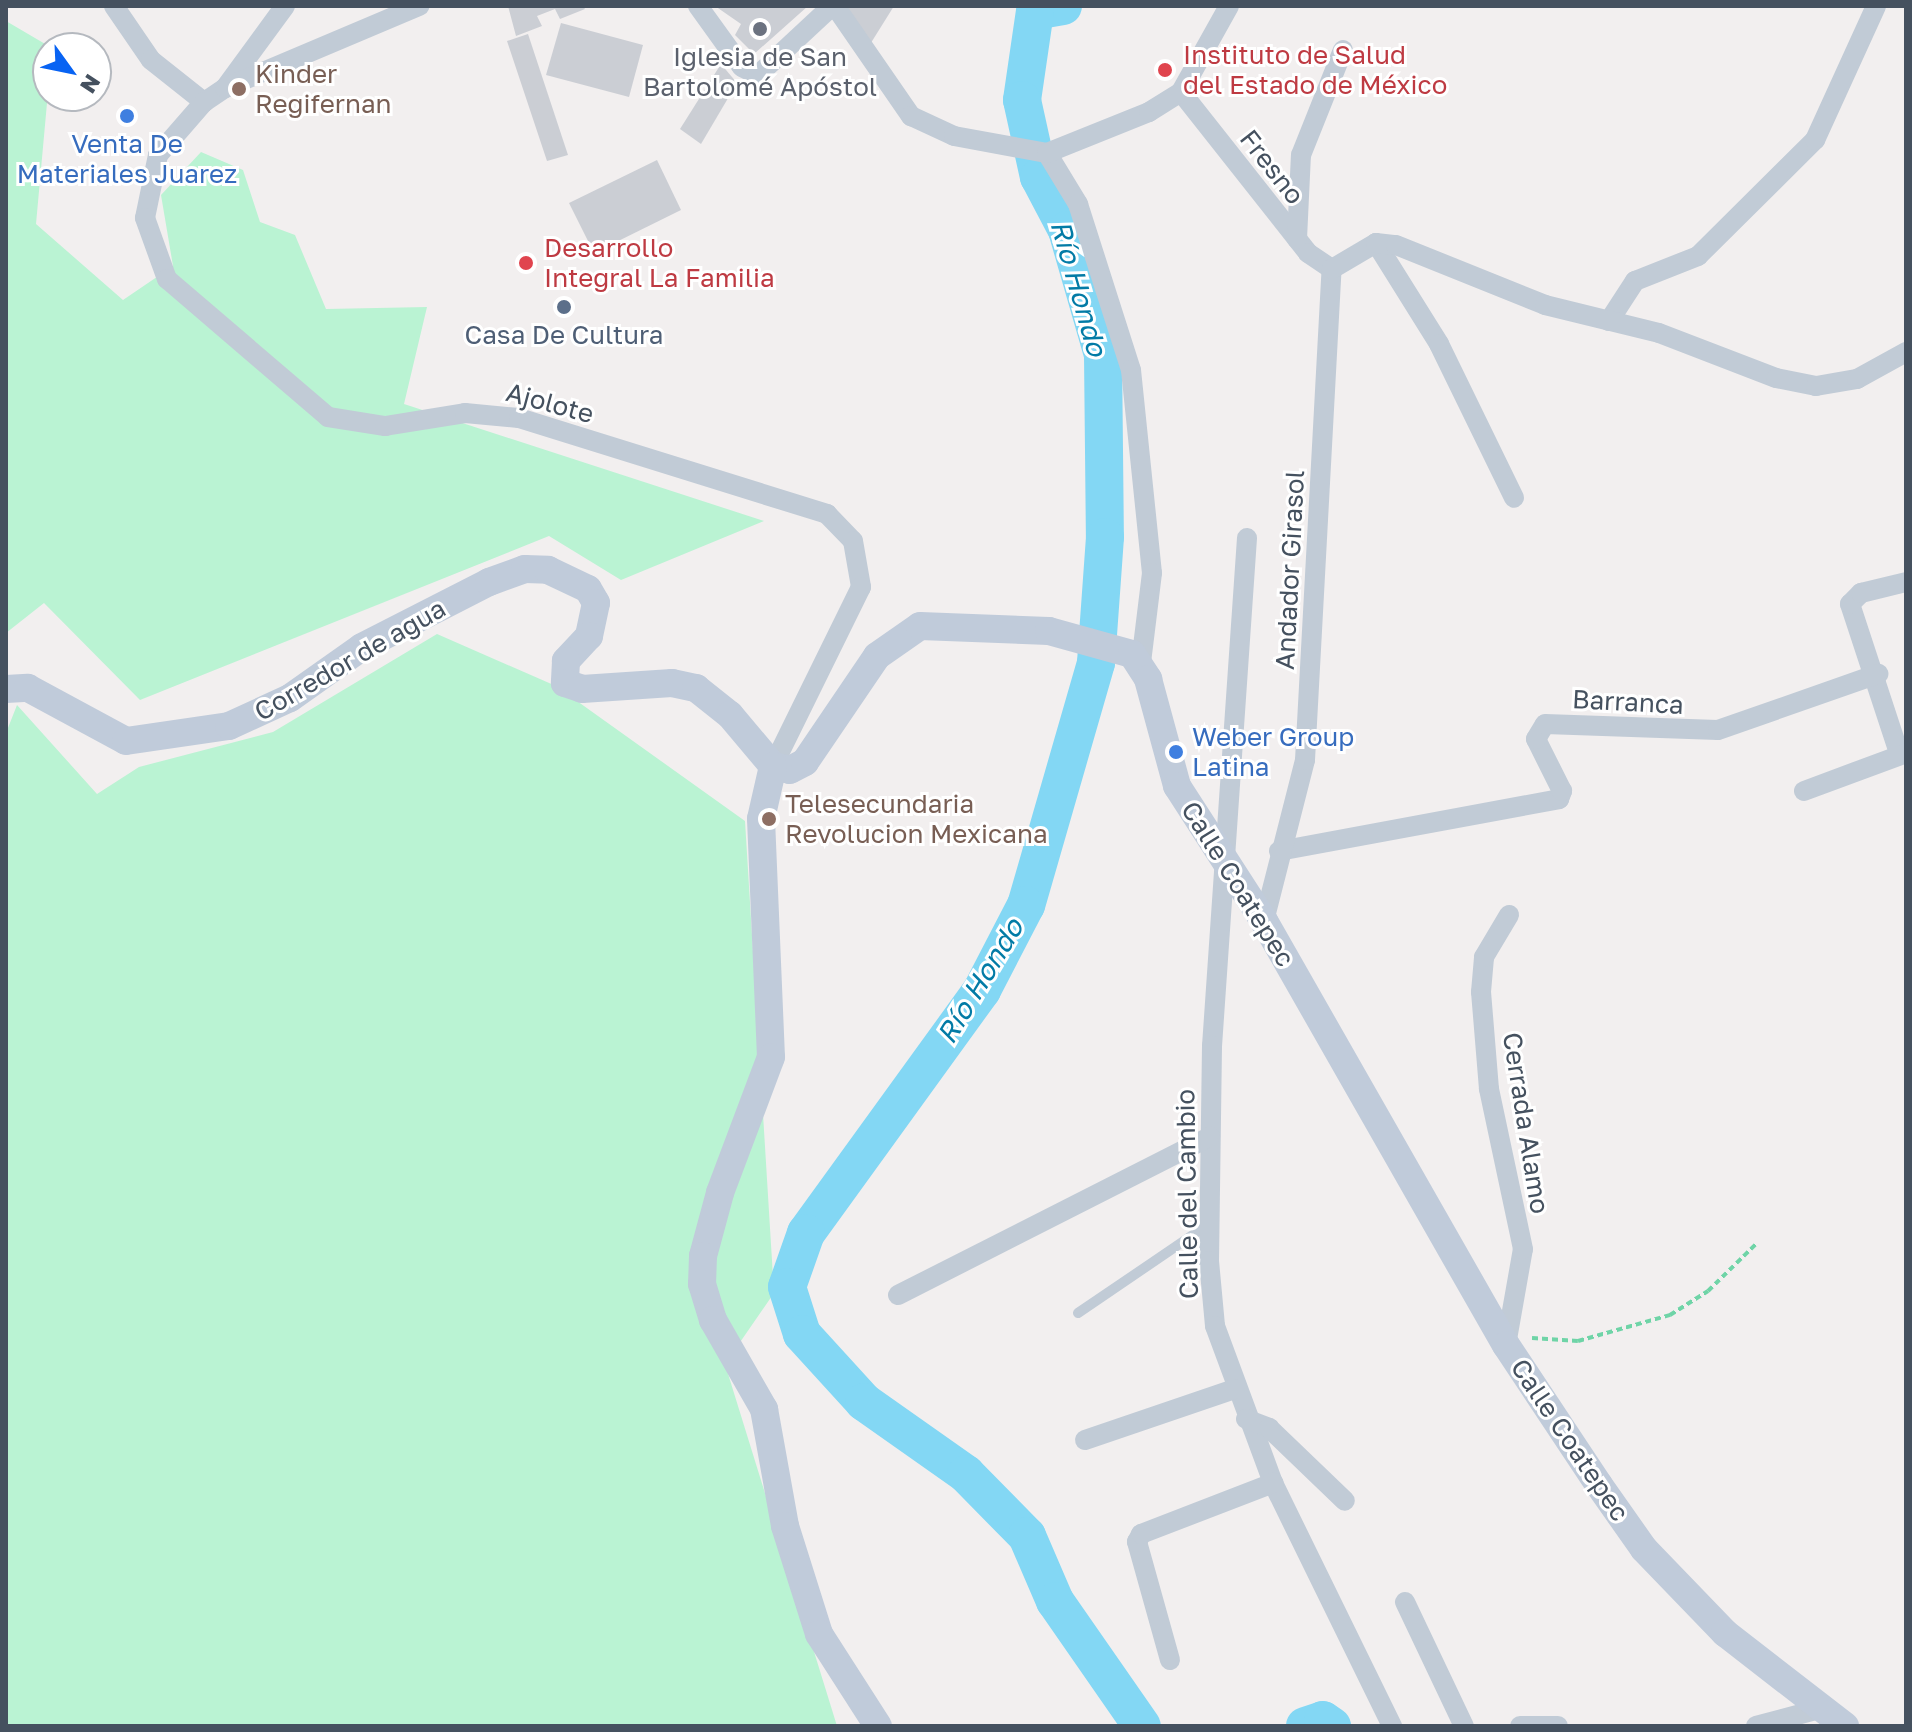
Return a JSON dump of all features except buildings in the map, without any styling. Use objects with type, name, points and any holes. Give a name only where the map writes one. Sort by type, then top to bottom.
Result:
[{"type":"main road","name":"Corredor de agua","points":[[6,689],[28,688],[126,741],[229,726],[290,698],[362,647],[489,582],[525,569],[548,570],[588,589],[596,603],[589,636],[566,661],[565,683],[582,689],[672,683],[696,688],[730,715],[773,766]]},
{"type":"main road","points":[[878,1726],[819,1634],[785,1526],[764,1409],[713,1320],[702,1284],[703,1256],[720,1193],[771,1057],[761,819],[773,766],[790,770],[805,762],[877,656],[920,626],[1091,638],[1130,654]]},
{"type":"main road","name":"Calle Coatepec","points":[[1130,654],[1177,786],[1264,921],[1508,1341],[1644,1549],[1725,1633],[1836,1717]]},
{"type":"street","points":[[114,6],[151,60],[204,102]]},
{"type":"street","points":[[225,88],[285,6]]},
{"type":"street","points":[[225,88],[419,6]]},
{"type":"street","points":[[698,6],[742,67],[758,75],[834,6],[911,116],[954,136],[1041,153],[1149,112],[1181,92],[1229,6]]},
{"type":"street","points":[[1609,321],[1635,281],[1698,256],[1815,140],[1876,6]]},
{"type":"street","points":[[1297,239],[1301,155],[1343,50]]},
{"type":"street","name":"Ajolote","points":[[225,88],[204,102],[169,140],[151,174],[145,218],[167,279],[328,417],[385,426],[465,413],[519,418],[827,514],[853,541],[862,572],[857,601],[773,766]]},
{"type":"street","name":"Fresno","points":[[1181,92],[1297,239],[1332,269]]},
{"type":"street","name":"Calle Coatepec","points":[[1041,153],[1078,204],[1131,370],[1152,573],[1130,654]]},
{"type":"street","points":[[1376,243],[1439,344],[1514,498]]},
{"type":"street","points":[[1332,269],[1376,243],[1396,245],[1545,305],[1609,321],[1816,386],[1857,379],[1906,352]]},
{"type":"street","name":"Andador Girasol","points":[[1264,921],[1279,851],[1305,760],[1332,269]]},
{"type":"street","name":"Calle del Cambio","points":[[1247,538],[1210,1137],[1209,1224],[1215,1326],[1246,1419],[1273,1483],[1392,1726]]},
{"type":"street","points":[[1804,791],[1902,753],[1878,674],[1850,604],[1861,593],[1906,582]]},
{"type":"street","name":"Barranca","points":[[1279,851],[1559,799],[1562,791],[1536,739],[1545,724],[1718,730],[1878,674]]},
{"type":"street","name":"Cerrada Alamo","points":[[1508,1341],[1523,1249],[1489,1089],[1481,992],[1484,957],[1509,915]]},
{"type":"street","points":[[898,1295],[1210,1137]]},
{"type":"street","points":[[1085,1440],[1235,1389]]},
{"type":"street","points":[[1246,1419],[1269,1428],[1345,1501]]},
{"type":"street","points":[[1170,1660],[1137,1542],[1141,1534],[1273,1483]]},
{"type":"street","points":[[1405,1602],[1464,1726]]},
{"type":"street","points":[[1756,1726],[1836,1717]]},
{"type":"street","points":[[1520,1726],[1558,1726]]},
{"type":"lane","points":[[1078,1313],[1209,1224]]},
{"type":"path","points":[[1508,1341],[1578,1341],[1624,1333],[1670,1315],[1708,1291],[1756,1244]]},
{"type":"green space","points":[[6,21],[32,36],[32,112],[46,112],[36,224],[123,300],[173,266],[161,195],[201,152],[243,170],[260,222],[295,235],[326,309],[427,307],[404,404],[764,521],[621,580],[549,536],[140,700],[44,603],[6,633]]},
{"type":"green space","points":[[437,634],[556,686],[745,821],[774,1293],[725,1364],[837,1726],[6,1726],[6,733],[17,705],[97,794],[139,767],[273,732]]},
{"type":"waterway","name":"Río Hondo","points":[[1063,6],[1035,11],[1022,100],[1039,177],[1067,230],[1103,355],[1105,537],[1096,663],[1026,905],[982,990],[806,1233],[787,1287],[802,1334],[864,1402],[966,1474],[1027,1536],[1055,1601],[1142,1726]]},
{"type":"waterway","name":"Río Hondo","points":[[1305,1726],[1323,1720],[1332,1726]]},
{"type":"place","name":"Iglesia de San Bartolomé Apóstol","points":[[760,29]]},
{"type":"place","name":"Instituto de Salud del Estado de México","points":[[1165,70]]},
{"type":"place","name":"Kinder Regifernan","points":[[239,89]]},
{"type":"place","name":"Venta De Materiales Juarez","points":[[127,116]]},
{"type":"place","name":"Desarrollo Integral La Familia","points":[[526,263]]},
{"type":"place","name":"Casa De Cultura","points":[[564,307]]},
{"type":"place","name":"Weber Group Latina","points":[[1176,752]]},
{"type":"place","name":"Telesecundaria Revolucion Mexicana","points":[[769,819]]}]
